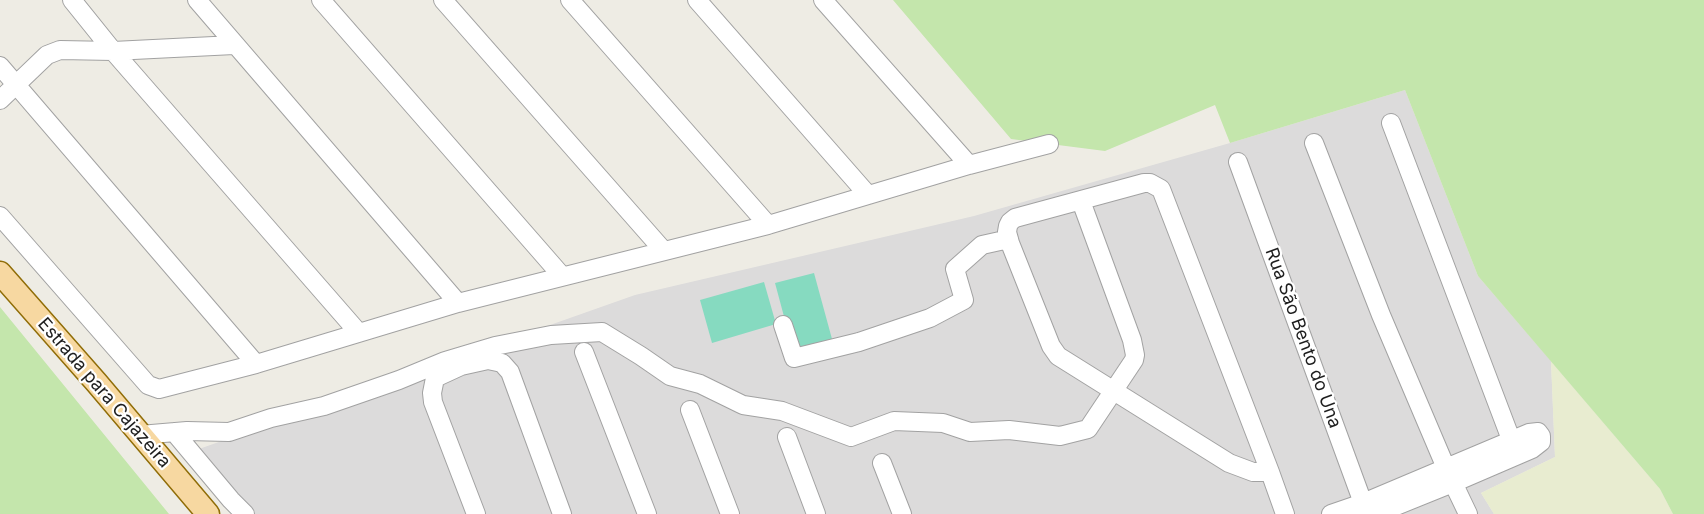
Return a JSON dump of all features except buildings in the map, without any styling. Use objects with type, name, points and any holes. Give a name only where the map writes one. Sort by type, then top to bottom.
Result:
[{"type":"main road","name":"Estrada para Cajazeira","points":[[0,273],[208,514]]},
{"type":"street","points":[[72,0],[113,51],[358,332]]},
{"type":"street","points":[[197,0],[458,303]]},
{"type":"street","points":[[321,0],[562,276]]},
{"type":"street","points":[[443,0],[663,250]]},
{"type":"street","points":[[570,0],[768,225]]},
{"type":"street","points":[[697,0],[868,195]]},
{"type":"street","points":[[823,0],[969,165]]},
{"type":"street","points":[[0,100],[47,55],[60,50],[113,51],[234,45]]},
{"type":"street","points":[[0,66],[256,364]]},
{"type":"street","points":[[1331,514],[1369,510],[1514,448],[1391,123]]},
{"type":"street","points":[[1314,143],[1381,315],[1449,476],[1468,514]]},
{"type":"street","points":[[0,216],[148,385],[159,389],[256,364],[458,303],[768,225],[969,165],[1049,144]]},
{"type":"street","name":"Rua São Bento do Una","points":[[1238,162],[1369,510]]},
{"type":"street","points":[[1270,472],[1253,472],[1229,463],[1058,356],[1051,346],[1009,239],[1008,226],[1015,218],[1144,183],[1150,183],[1161,189],[1270,472],[1286,514]]},
{"type":"street","points":[[140,435],[174,432],[229,432],[272,418],[324,406],[445,361],[495,346],[551,335],[602,332],[670,376],[700,384],[743,405],[782,411],[851,437],[894,421],[943,423],[970,432],[1009,430],[1060,436],[1088,429],[1134,360],[1135,355],[1081,201]]},
{"type":"street","points":[[783,325],[794,358],[859,342],[930,318],[964,300],[955,269],[982,244],[1009,239]]},
{"type":"street","points":[[584,352],[647,514]]},
{"type":"street","points":[[476,514],[433,402],[432,393],[435,378],[461,366],[488,360],[502,363],[510,372],[562,514]]},
{"type":"street","points":[[690,410],[730,514]]},
{"type":"street","points":[[174,432],[245,514]]},
{"type":"street","points":[[787,437],[816,514]]},
{"type":"street","points":[[882,463],[902,514]]},
{"type":"shaded area","points":[[1405,90],[1478,276],[1551,361],[1555,457],[1481,493],[1494,514],[253,514],[199,449],[635,295],[974,216]]},
{"type":"green space","points":[[893,0],[1704,0],[1704,514],[1673,514],[1660,489],[1478,276],[1405,90],[1230,143],[1215,105],[1105,151],[1011,139]]},
{"type":"green space","points":[[814,273],[832,339],[793,350],[775,283]]},
{"type":"green space","points":[[764,282],[776,324],[712,343],[700,300]]},
{"type":"green space","points":[[0,307],[169,514],[0,514]]},
{"type":"green space","points":[[1551,361],[1660,489],[1673,514],[1494,514],[1481,493],[1555,457]]}]
